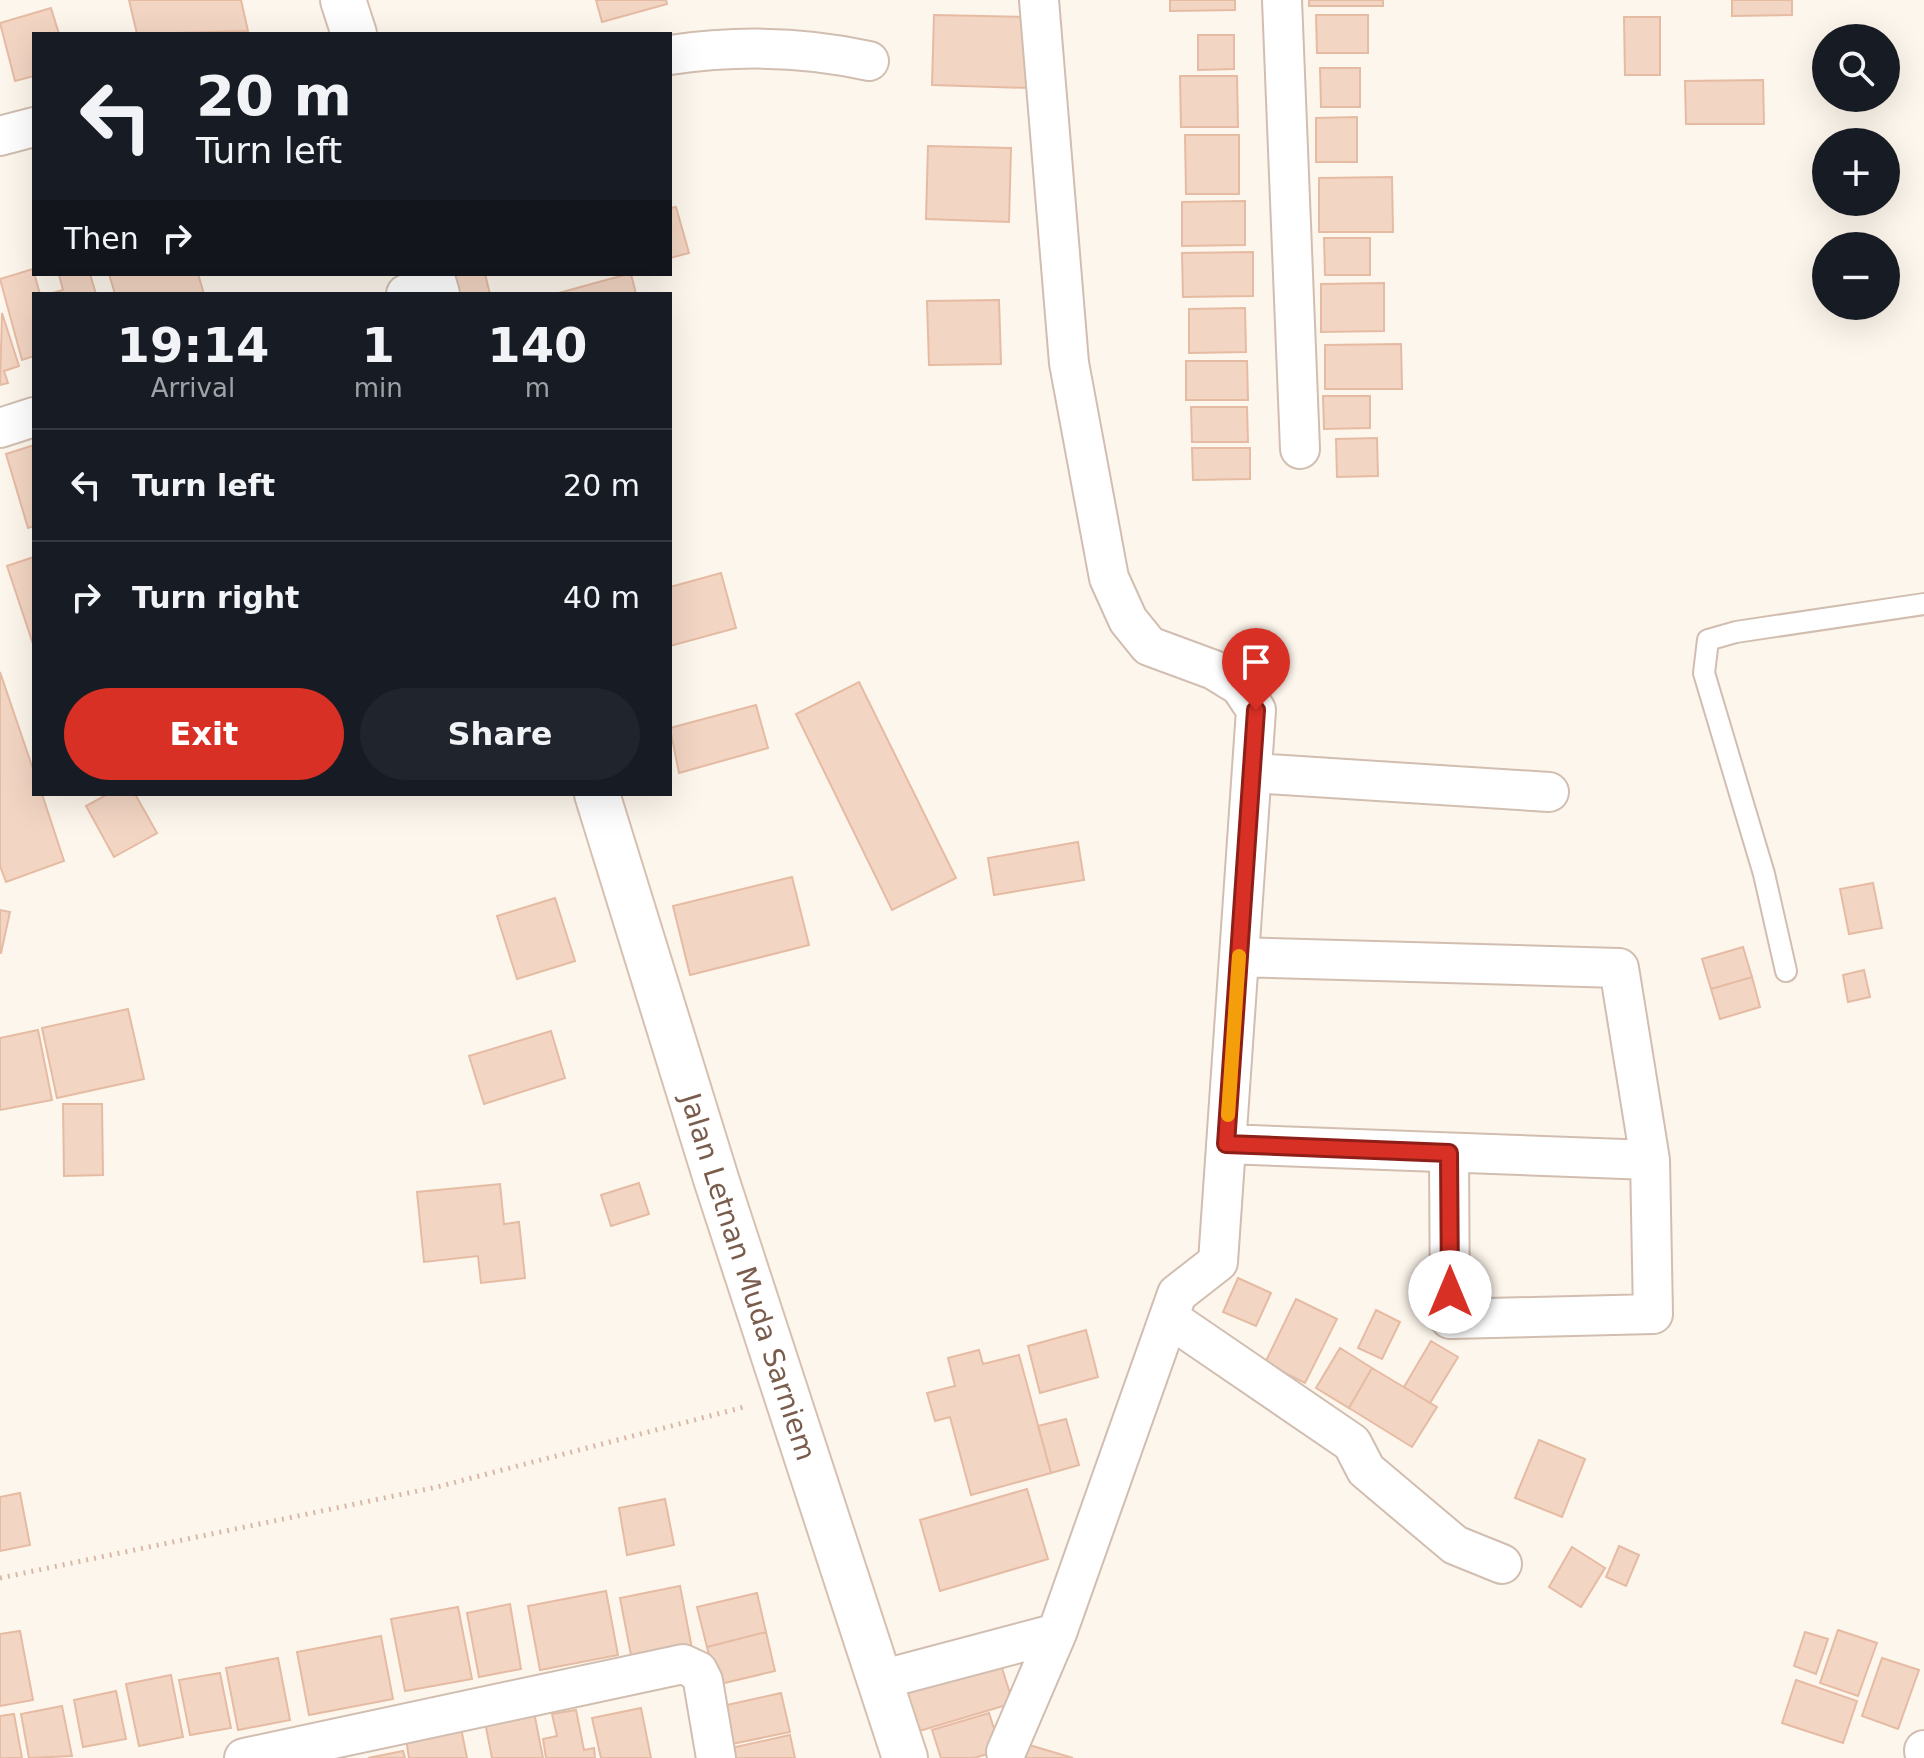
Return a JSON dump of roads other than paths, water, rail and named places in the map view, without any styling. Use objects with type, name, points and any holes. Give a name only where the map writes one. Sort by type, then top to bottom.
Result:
[{"type":"main road","points":[[343,0],[353,32]]},
{"type":"main road","name":"Jalan Letnan Muda Sarniem","points":[[598,796],[905,1758]]},
{"type":"street","points":[[1006,1752],[1057,1633],[1177,1294],[1218,1262],[1256,710],[1240,686],[1214,670],[1149,646],[1128,620],[1109,578],[1069,363],[1039,0]]},
{"type":"street","points":[[1282,0],[1300,449]]},
{"type":"street","points":[[672,55],[757,47],[800,48],[869,61]]},
{"type":"street","points":[[0,136],[32,128]]},
{"type":"street","points":[[0,428],[32,418]]},
{"type":"street","points":[[1252,773],[1549,792]]},
{"type":"street","points":[[1239,957],[1619,968],[1650,1160],[1653,1314],[1450,1319],[1449,1153]]},
{"type":"street","points":[[1226,1144],[1650,1160]]},
{"type":"street","points":[[1169,1318],[1352,1443],[1366,1470],[1455,1545],[1502,1564]]},
{"type":"street","points":[[880,1680],[1057,1633]]},
{"type":"street","points":[[244,1758],[683,1664],[698,1671],[703,1681],[716,1758]]},
{"type":"lane","points":[[1786,971],[1764,874],[1704,673],[1708,640],[1736,632],[1924,604]]}]
